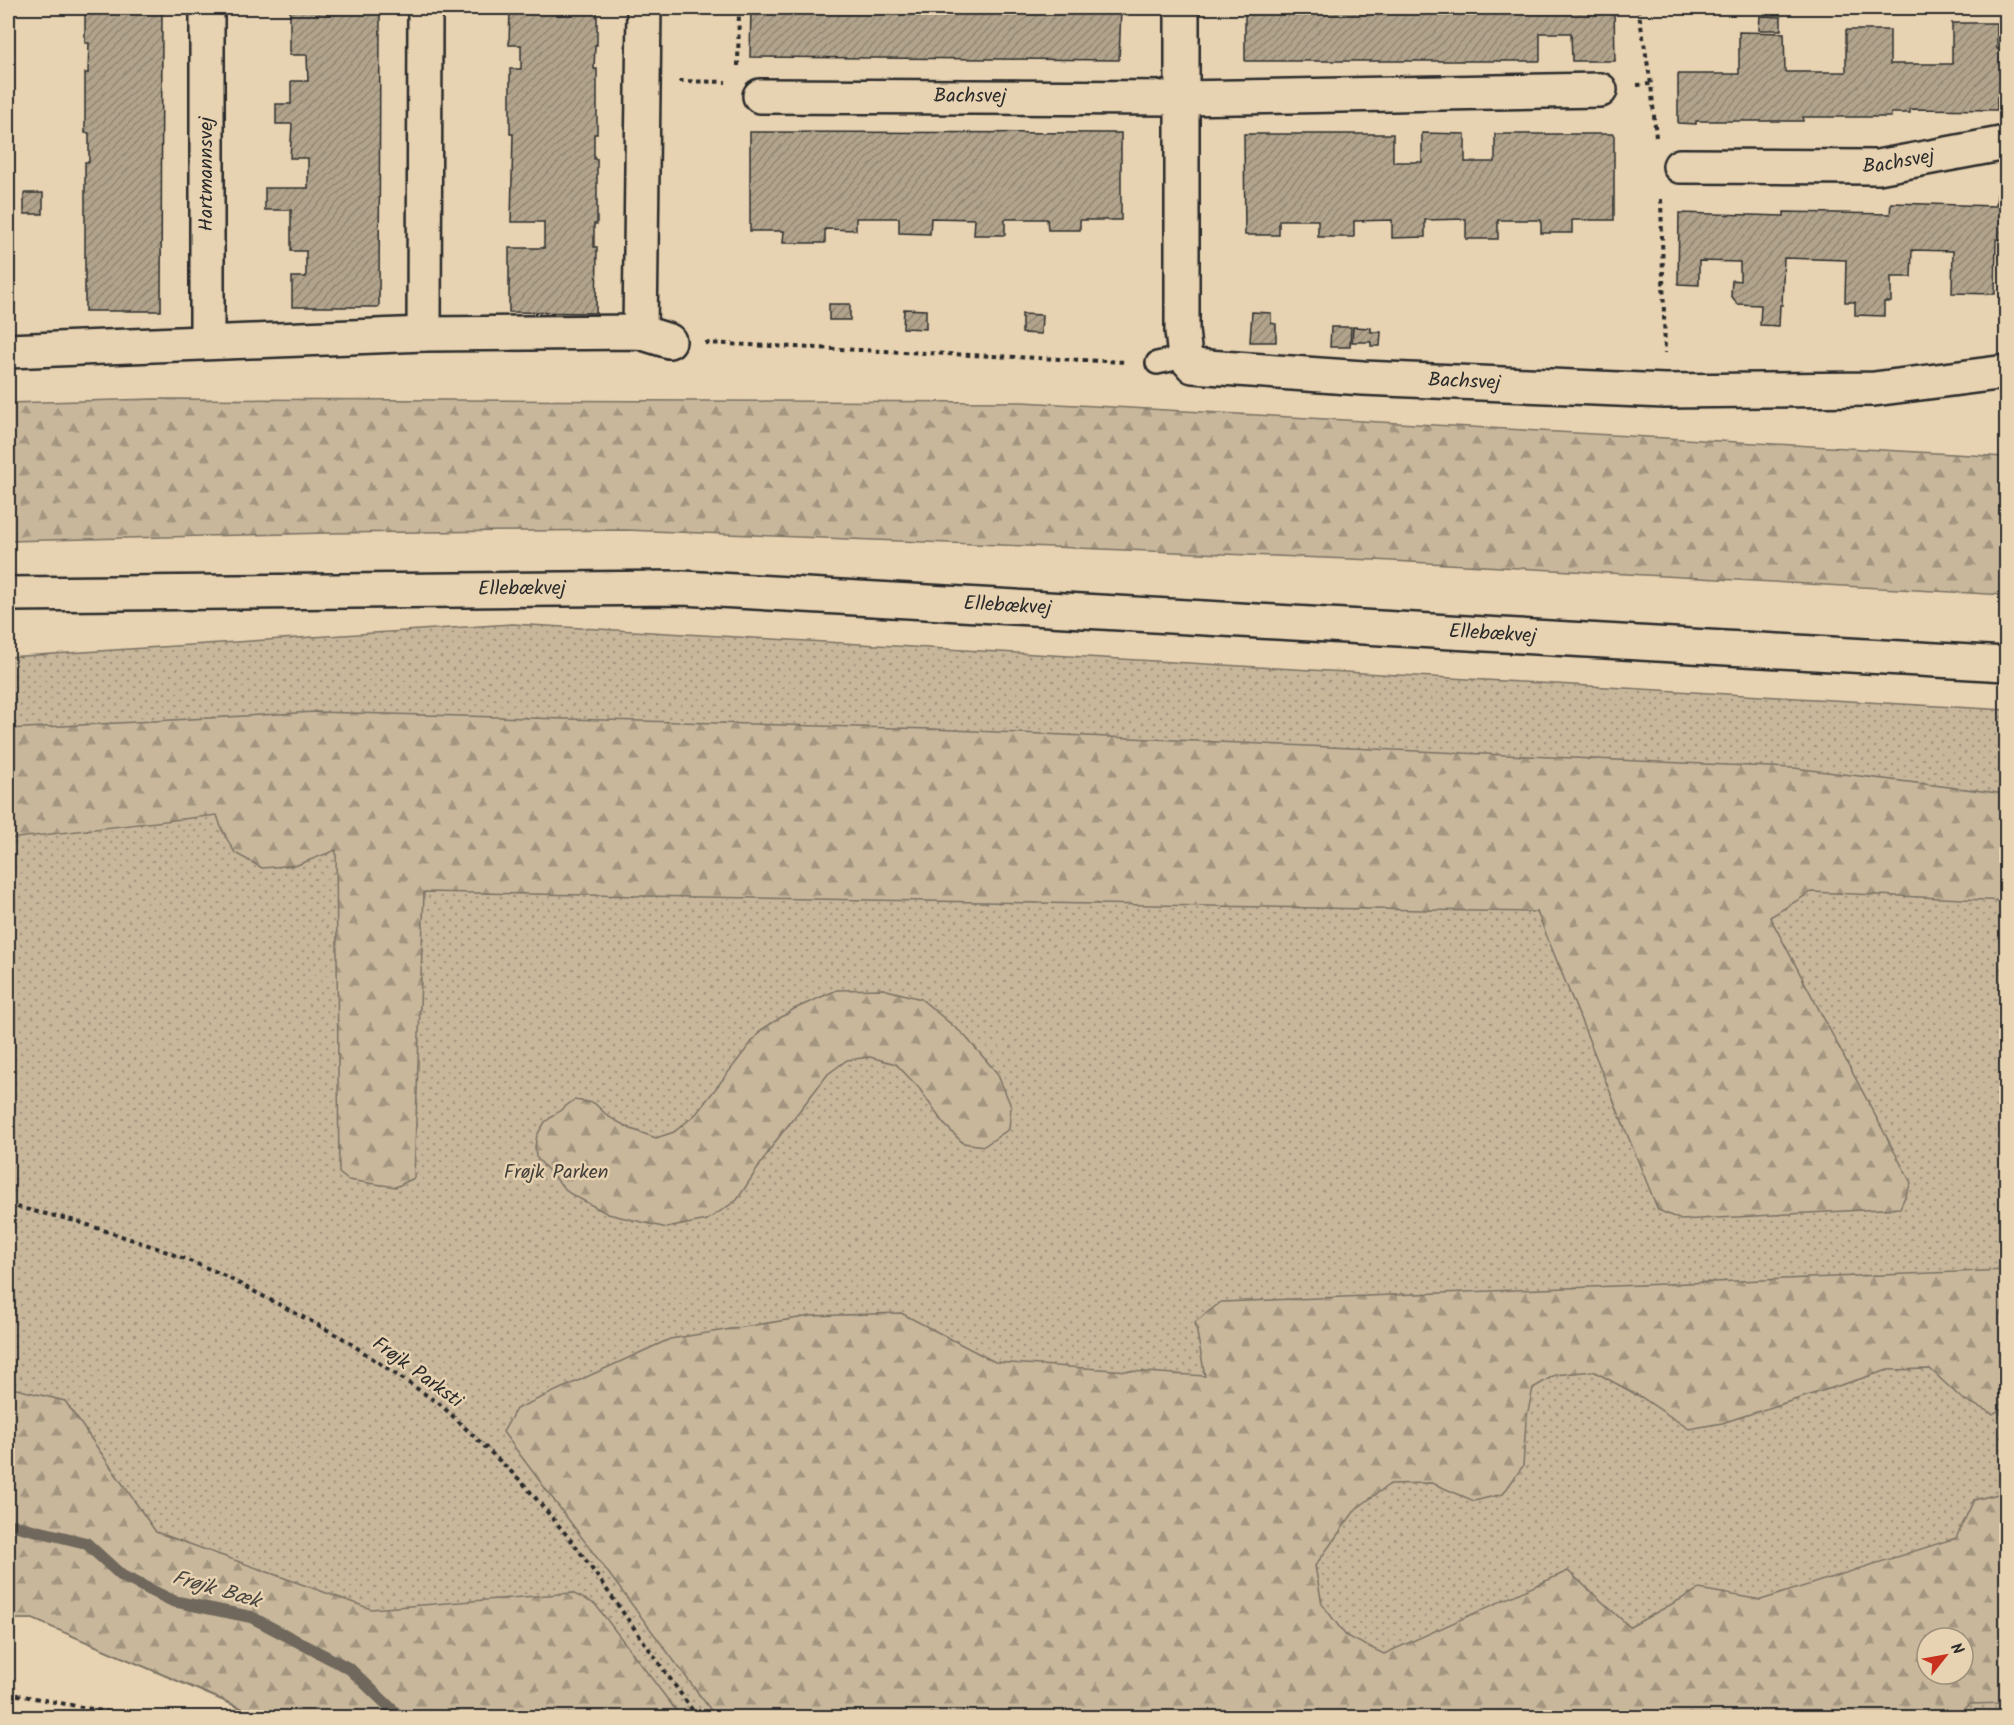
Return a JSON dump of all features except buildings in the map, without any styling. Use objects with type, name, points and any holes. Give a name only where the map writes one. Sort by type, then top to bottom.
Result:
[{"type":"street","name":"Hartmannsvej","points":[[207,8],[207,341]]},
{"type":"street","points":[[424,334],[425,8]]},
{"type":"street","points":[[8,351],[207,341],[424,334],[654,336],[644,8]]},
{"type":"street","points":[[1171,360],[1182,331],[1182,8]]},
{"type":"street","name":"Bachsvej","points":[[749,89],[1181,98],[1600,90]]},
{"type":"street","name":"Bachsvej","points":[[1680,166],[1878,167],[2007,143]]},
{"type":"street","name":"Bachsvej","points":[[1171,360],[1193,366],[1352,378],[1665,391],[1874,389],[2007,372]]},
{"type":"street","name":"Ellebækvej","points":[[8,594],[683,588],[2007,664]]},
{"type":"path","points":[[645,81],[749,89],[739,8]]},
{"type":"path","points":[[654,336],[1171,360]]},
{"type":"path","name":"Frøjk Parksti","points":[[8,1205],[76,1221],[158,1248],[217,1272],[341,1337],[441,1405],[522,1482],[574,1545],[698,1718]]},
{"type":"path","points":[[8,1693],[139,1718]]},
{"type":"green space","points":[[154,399],[1022,402],[2006,457],[2006,595],[1374,560],[626,530],[326,533],[8,541],[8,403]]},
{"type":"green space","name":"Frøjk Parken","points":[[512,624],[2006,710],[2006,1717],[263,1718],[33,1619],[8,1619],[8,657]]},
{"type":"green space","points":[[315,712],[931,729],[1794,768],[2006,794],[2006,901],[1811,892],[1770,917],[1911,1183],[1900,1208],[1681,1220],[1658,1210],[1537,912],[424,892],[414,1178],[396,1187],[348,1180],[339,1173],[336,850],[297,865],[262,868],[235,853],[222,830],[217,815],[8,839],[8,729]]},
{"type":"green space","points":[[883,989],[921,999],[964,1035],[997,1073],[1011,1106],[1009,1129],[984,1146],[963,1143],[943,1123],[919,1088],[896,1064],[870,1057],[847,1060],[828,1074],[775,1142],[737,1200],[707,1220],[667,1228],[608,1214],[569,1193],[536,1157],[537,1135],[545,1122],[574,1100],[594,1103],[609,1117],[631,1129],[656,1138],[674,1132],[696,1114],[761,1030],[794,1009],[837,990]]},
{"type":"green space","points":[[2006,1270],[2006,1406],[1993,1414],[1961,1398],[1930,1369],[1888,1370],[1722,1423],[1689,1429],[1641,1397],[1593,1371],[1555,1375],[1533,1388],[1526,1421],[1523,1466],[1503,1494],[1474,1501],[1432,1483],[1390,1484],[1356,1509],[1315,1566],[1322,1604],[1346,1636],[1384,1654],[1568,1571],[1630,1627],[1699,1589],[1761,1600],[1956,1538],[1974,1500],[2006,1492],[2006,1703],[1971,1704],[1953,1717],[716,1717],[503,1432],[516,1409],[670,1339],[811,1316],[901,1313],[995,1362],[1205,1376],[1195,1322],[1221,1302]]},
{"type":"green space","points":[[8,1387],[65,1401],[156,1532],[371,1609],[572,1593],[595,1604],[681,1717],[263,1717],[33,1619],[8,1619]]},
{"type":"waterway","name":"Frøjk Bæk","points":[[8,1527],[13,1525],[86,1543],[122,1576],[173,1601],[251,1617],[350,1669],[401,1718]]}]
